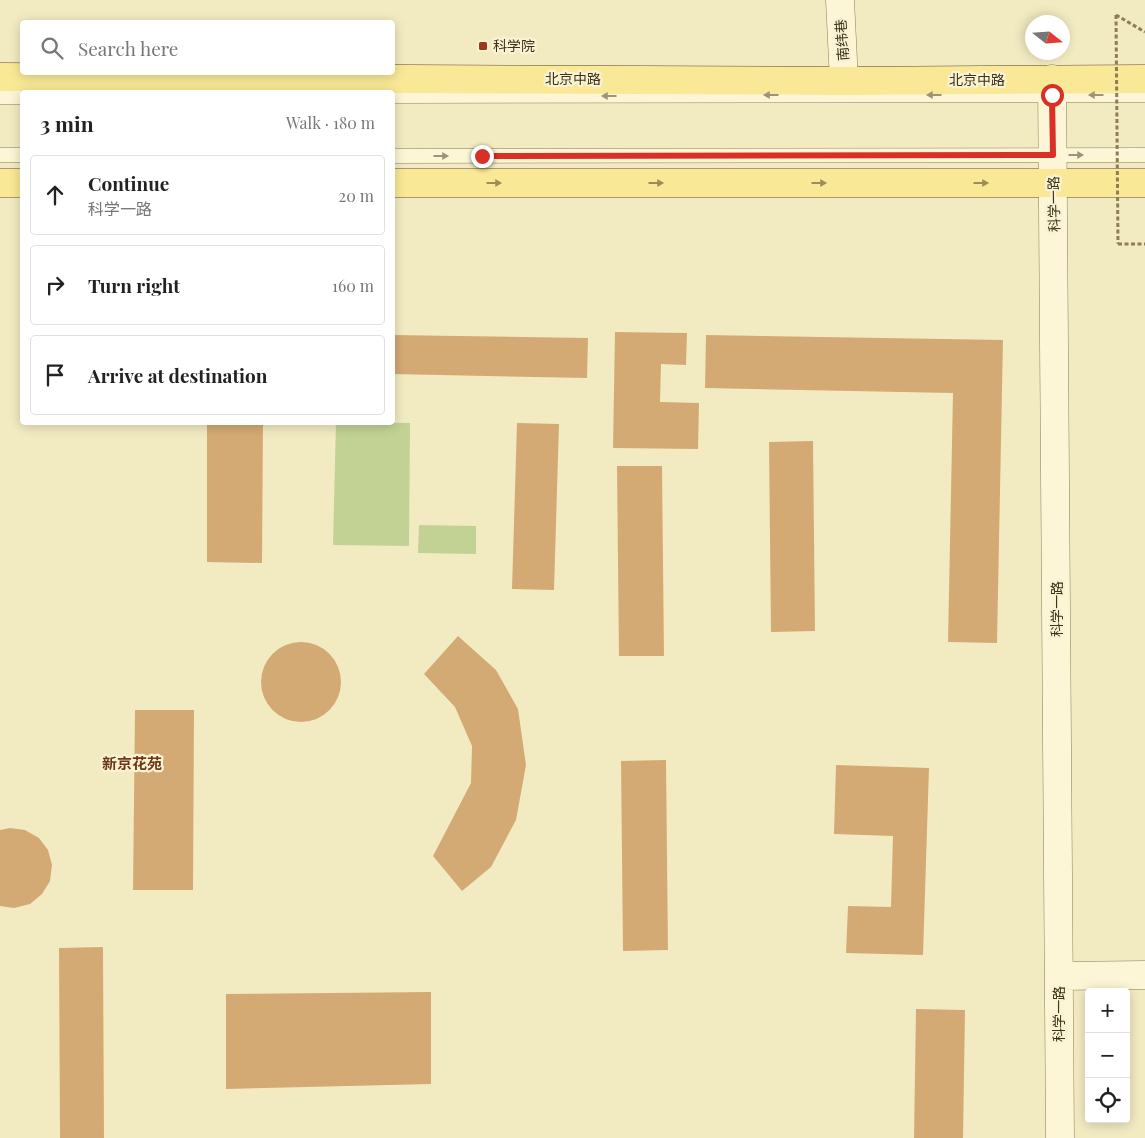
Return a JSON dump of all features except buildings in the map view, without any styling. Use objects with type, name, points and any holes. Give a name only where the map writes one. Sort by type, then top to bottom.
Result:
[{"type":"main road","name":"北京中路","points":[[0,77],[844,81],[1052,87],[1145,79]]},
{"type":"main road","points":[[0,183],[20,183]]},
{"type":"main road","points":[[395,183],[1145,183]]},
{"type":"street","name":"南纬巷","points":[[840,0],[844,81]]},
{"type":"street","name":"科学一路","points":[[1052,87],[1060,1138]]},
{"type":"street","points":[[1059,976],[1145,975]]},
{"type":"lane","points":[[395,96],[1052,87],[1145,94]]},
{"type":"lane","points":[[0,97],[20,97]]},
{"type":"lane","points":[[0,155],[20,155]]},
{"type":"lane","points":[[395,156],[1145,155]]},
{"type":"path","points":[[1145,32],[1116,15],[1118,244],[1145,244]]},
{"type":"green space","points":[[395,423],[410,423],[409,546],[333,545],[336,425],[395,425]]},
{"type":"green space","points":[[419,525],[476,526],[476,554],[418,553]]},
{"type":"place","name":"科学院","points":[[483,46]]},
{"type":"district","name":"新京花苑","points":[[132,764]]},
{"type":"route","points":[[482,156],[1053,155],[1052,95]]}]
